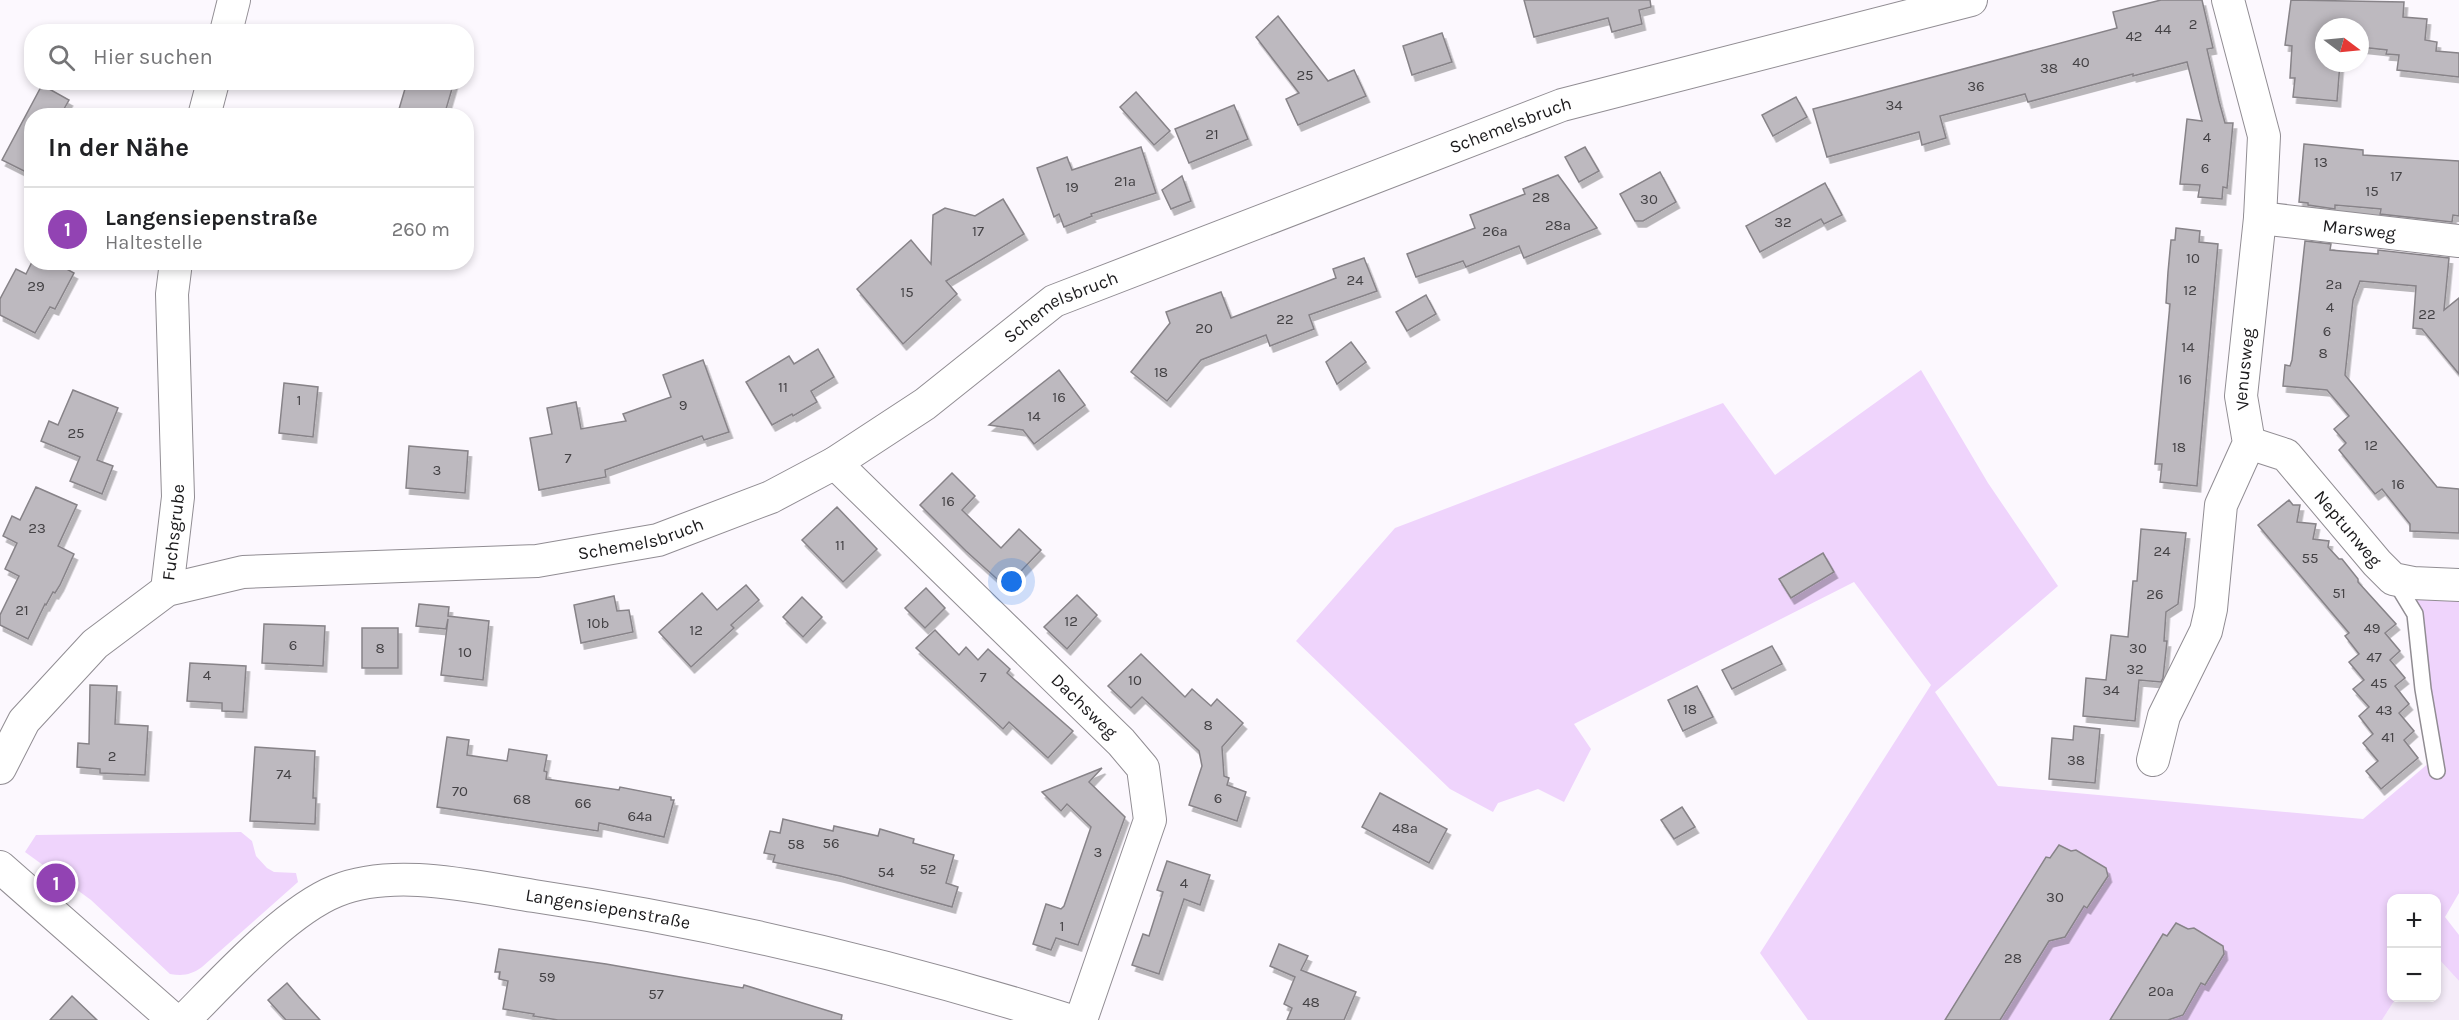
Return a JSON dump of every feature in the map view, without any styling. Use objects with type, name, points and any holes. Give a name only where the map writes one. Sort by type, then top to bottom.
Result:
[{"type":"street","points":[[228,24],[234,0]]},
{"type":"street","name":"Schemelsbruch","points":[[167,590],[243,572],[537,561],[658,540],[771,497],[835,463],[925,404],[1054,301],[1562,105],[1971,0]]},
{"type":"street","name":"Venusweg","points":[[2228,0],[2264,136],[2260,218],[2241,396],[2250,443]]},
{"type":"street","points":[[206,108],[211,90]]},
{"type":"street","name":"Marsweg","points":[[2260,218],[2459,241]]},
{"type":"street","name":"Fuchsgrube","points":[[0,768],[24,721],[95,644],[167,590],[178,497],[172,294],[175,270]]},
{"type":"street","points":[[2152,760],[2164,716],[2206,631],[2211,609],[2221,505],[2250,443]]},
{"type":"street","name":"Neptunweg","points":[[2250,443],[2286,455],[2393,579],[2413,583],[2459,585]]},
{"type":"street","name":"Dachsweg","points":[[835,463],[1121,742],[1143,768],[1150,820],[1081,1020]]},
{"type":"street","points":[[0,867],[174,1020]]},
{"type":"street","name":"Langensiepenstraße","points":[[184,1020],[263,942],[308,907],[337,891],[378,881],[428,880],[636,911],[800,946],[1003,1010],[1068,1020]]},
{"type":"lane","points":[[2393,579],[2415,614],[2423,689],[2437,771]]},
{"type":"shaded area","points":[[1921,370],[1988,483],[2058,586],[1935,692],[1998,786],[2363,819],[2430,762],[2430,684],[2416,594],[2459,596],[2459,893],[2445,917],[2459,935],[2459,981],[2441,961],[2441,894],[2387,894],[2387,1002],[2393,1002],[2382,1020],[1808,1020],[1760,953],[1931,685],[1854,582],[1574,724],[1591,749],[1564,802],[1538,789],[1498,803],[1493,812],[1450,789],[1296,641],[1395,528],[1723,403],[1775,475]]},
{"type":"shaded area","points":[[241,832],[252,841],[256,856],[267,868],[274,872],[296,873],[298,882],[202,967],[183,975],[170,974],[91,900],[25,852],[36,835]]},
{"type":"shaded area","points":[[2441,961],[2459,981],[2459,1020],[2382,1020],[2393,1002],[2441,1002]]},
{"type":"building","points":[[1524,0],[1650,0],[1651,7],[1639,10],[1642,24],[1612,32],[1608,18],[1534,37]]},
{"type":"building","points":[[2161,0],[2202,0],[2213,48],[2207,49],[2219,101],[2225,123],[2233,123],[2227,188],[2223,187],[2222,199],[2198,197],[2200,185],[2180,184],[2187,119],[2202,121],[2187,62],[2028,102],[2025,94],[1940,116],[1946,138],[1922,145],[1919,132],[1827,157],[1813,109],[2117,28],[2113,12]]},
{"type":"building","points":[[2291,0],[2404,2],[2403,17],[2427,19],[2425,40],[2437,42],[2436,51],[2459,53],[2459,77],[2397,70],[2399,55],[2386,54],[2387,50],[2369,48],[2369,18],[2315,18],[2315,72],[2339,72],[2337,101],[2293,97],[2295,78],[2290,78],[2292,46],[2285,45]]},
{"type":"building","points":[[1278,16],[1328,81],[1354,70],[1366,96],[1298,125],[1286,99],[1299,93],[1256,37]]},
{"type":"building","points":[[1442,33],[1452,62],[1412,75],[1403,46]]},
{"type":"building","points":[[39,90],[51,90],[69,100],[64,108],[30,108]]},
{"type":"building","points":[[405,90],[452,90],[446,108],[399,108]]},
{"type":"building","points":[[1136,92],[1170,131],[1154,145],[1120,107]]},
{"type":"building","points":[[1796,97],[1807,117],[1773,136],[1762,115]]},
{"type":"building","points":[[1234,105],[1248,139],[1189,163],[1175,129]]},
{"type":"building","points":[[24,119],[24,171],[2,160]]},
{"type":"building","points":[[2304,144],[2363,150],[2363,155],[2459,161],[2459,216],[2453,215],[2452,222],[2380,214],[2381,209],[2335,205],[2335,209],[2299,202]]},
{"type":"building","points":[[1141,147],[1156,193],[1091,214],[1092,216],[1064,227],[1059,214],[1054,217],[1037,168],[1067,157],[1072,170]]},
{"type":"building","points":[[1585,147],[1599,171],[1579,182],[1565,157]]},
{"type":"building","points":[[1660,172],[1676,202],[1643,221],[1635,221],[1620,194]]},
{"type":"building","points":[[1558,175],[1597,228],[1524,258],[1519,246],[1466,267],[1463,261],[1416,277],[1407,254],[1475,228],[1470,215],[1525,194],[1523,189]]},
{"type":"building","points":[[1182,176],[1191,201],[1171,209],[1162,190]]},
{"type":"building","points":[[1825,183],[1842,215],[1824,224],[1821,219],[1760,252],[1746,226]]},
{"type":"building","points":[[1003,199],[1024,234],[946,281],[957,294],[903,344],[857,289],[911,240],[931,264],[933,215],[945,208],[975,216]]},
{"type":"building","points":[[2176,228],[2200,231],[2199,242],[2218,244],[2197,486],[2160,482],[2162,464],[2155,464],[2170,304],[2166,303],[2168,272],[2171,240],[2175,240]]},
{"type":"building","points":[[2305,241],[2331,244],[2330,250],[2378,254],[2378,250],[2449,258],[2444,310],[2459,298],[2459,374],[2422,329],[2413,328],[2416,286],[2360,281],[2353,300],[2345,375],[2437,487],[2459,489],[2459,533],[2410,531],[2410,524],[2382,489],[2375,494],[2339,450],[2346,443],[2334,429],[2349,416],[2327,390],[2283,386],[2285,365],[2290,366],[2292,360]]},
{"type":"building","points":[[1364,258],[1377,291],[1309,315],[1314,329],[1270,346],[1266,335],[1201,360],[1167,401],[1131,372],[1170,323],[1166,312],[1221,292],[1231,318],[1336,278],[1333,269]]},
{"type":"building","points":[[16,269],[26,274],[28,270],[69,270],[74,273],[55,309],[50,307],[35,333],[0,315],[0,299]]},
{"type":"building","points":[[1426,295],[1436,314],[1407,331],[1396,312]]},
{"type":"building","points":[[1351,342],[1366,362],[1337,384],[1326,362]]},
{"type":"building","points":[[818,349],[834,377],[811,391],[817,402],[772,425],[746,382],[789,356],[794,364]]},
{"type":"building","points":[[703,360],[729,432],[704,440],[702,436],[605,470],[606,477],[539,490],[530,438],[552,434],[547,408],[576,402],[581,429],[626,421],[623,414],[671,397],[663,375]]},
{"type":"building","points":[[1059,370],[1085,405],[1034,444],[1023,430],[989,425]]},
{"type":"building","points":[[284,383],[318,387],[313,437],[279,433]]},
{"type":"building","points":[[73,390],[118,408],[97,460],[113,466],[102,494],[70,481],[80,457],[41,441],[49,421],[58,425]]},
{"type":"building","points":[[409,446],[468,451],[465,493],[406,488]]},
{"type":"building","points":[[952,473],[975,496],[962,510],[1001,548],[1019,529],[1041,550],[1006,587],[920,505]]},
{"type":"building","points":[[36,487],[77,505],[58,546],[74,554],[60,585],[45,604],[28,639],[0,625],[0,615],[19,576],[5,569],[17,543],[3,536],[12,516],[20,520]]},
{"type":"building","points":[[2289,500],[2293,505],[2300,505],[2297,522],[2316,524],[2313,539],[2329,541],[2328,547],[2339,559],[2342,559],[2358,582],[2396,624],[2385,633],[2400,651],[2390,660],[2405,678],[2395,686],[2409,704],[2399,713],[2414,731],[2404,740],[2418,758],[2381,789],[2366,771],[2378,761],[2363,743],[2373,734],[2359,716],[2369,707],[2353,689],[2364,680],[2349,662],[2359,654],[2345,636],[2349,633],[2258,525]]},
{"type":"building","points":[[837,507],[877,549],[843,582],[802,540]]},
{"type":"building","points":[[2141,529],[2186,533],[2178,604],[2166,612],[2164,641],[2167,641],[2163,678],[2161,682],[2139,680],[2135,721],[2083,716],[2086,678],[2106,680],[2111,635],[2128,637],[2133,581],[2137,581]]},
{"type":"building","points":[[1823,553],[1834,572],[1791,598],[1779,579]]},
{"type":"building","points":[[746,585],[759,600],[731,625],[734,628],[691,667],[659,632],[702,593],[717,610]]},
{"type":"building","points":[[926,588],[945,608],[925,628],[905,608]]},
{"type":"building","points":[[1077,595],[1097,615],[1067,649],[1044,627]]},
{"type":"building","points":[[614,596],[617,611],[629,610],[633,632],[581,643],[574,605]]},
{"type":"building","points":[[802,597],[822,617],[803,637],[783,617]]},
{"type":"building","points":[[419,604],[449,607],[448,616],[489,621],[483,680],[441,675],[448,619],[446,629],[416,626]]},
{"type":"building","points":[[264,624],[325,626],[323,666],[262,663]]},
{"type":"building","points":[[362,628],[398,628],[398,668],[362,668]]},
{"type":"building","points":[[935,630],[959,655],[966,647],[978,660],[988,649],[1010,669],[1007,673],[1073,731],[1048,758],[1009,722],[1003,729],[916,648]]},
{"type":"building","points":[[1772,646],[1782,664],[1732,689],[1722,670]]},
{"type":"building","points":[[1141,654],[1185,697],[1192,689],[1211,706],[1217,699],[1243,723],[1222,747],[1224,776],[1229,778],[1227,785],[1246,792],[1237,821],[1189,805],[1202,766],[1199,751],[1142,697],[1131,708],[1108,686]]},
{"type":"building","points":[[190,663],[246,666],[243,712],[222,711],[222,703],[187,701]]},
{"type":"building","points":[[90,685],[117,686],[115,724],[148,726],[145,775],[100,773],[100,769],[77,767],[78,743],[89,744]]},
{"type":"building","points":[[1697,686],[1713,717],[1683,731],[1668,700]]},
{"type":"building","points":[[2074,726],[2100,729],[2095,783],[2049,779],[2052,738],[2073,740]]},
{"type":"building","points":[[447,737],[469,740],[467,755],[507,761],[509,749],[547,755],[544,771],[547,772],[546,779],[619,790],[620,787],[671,797],[671,800],[674,800],[664,837],[599,823],[598,831],[437,807]]},
{"type":"building","points":[[255,747],[315,751],[313,798],[316,798],[315,824],[250,821]]},
{"type":"building","points":[[1102,768],[1089,782],[1125,817],[1078,945],[1056,938],[1051,950],[1033,944],[1046,904],[1061,909],[1064,906],[1091,827],[1067,804],[1061,811],[1042,792]]},
{"type":"building","points":[[1380,793],[1447,829],[1429,863],[1362,827]]},
{"type":"building","points":[[1682,807],[1695,827],[1674,839],[1661,820]]},
{"type":"building","points":[[783,819],[833,831],[834,826],[878,836],[880,829],[914,839],[913,843],[954,855],[946,883],[958,887],[952,907],[840,876],[773,862],[775,855],[764,853],[770,831],[780,833]]},
{"type":"building","points":[[2059,845],[2071,851],[2076,850],[2106,868],[2108,876],[2087,908],[2084,906],[2065,937],[2049,941],[2000,1020],[1945,1020],[2046,857],[2050,858]]},
{"type":"building","points":[[1167,861],[1210,875],[1200,905],[1184,899],[1159,974],[1132,965],[1143,934],[1149,936],[1163,892],[1157,890]]},
{"type":"building","points":[[2176,923],[2188,929],[2194,928],[2223,946],[2224,954],[2205,985],[2201,983],[2183,1015],[2168,1020],[2110,1020],[2163,934],[2167,936]]},
{"type":"building","points":[[1279,944],[1308,956],[1301,970],[1356,992],[1344,1020],[1287,1020],[1292,1008],[1284,1004],[1295,977],[1270,966]]},
{"type":"building","points":[[499,949],[606,964],[743,988],[744,985],[842,1015],[841,1020],[558,1020],[533,1016],[534,1014],[503,1009],[508,981],[499,979],[500,972],[495,972]]},
{"type":"building","points":[[287,983],[320,1020],[286,1020],[268,1000]]},
{"type":"building","points":[[72,996],[97,1020],[50,1020]]},
{"type":"place","name":"Langensiepenstraße","points":[[56,883]]}]
